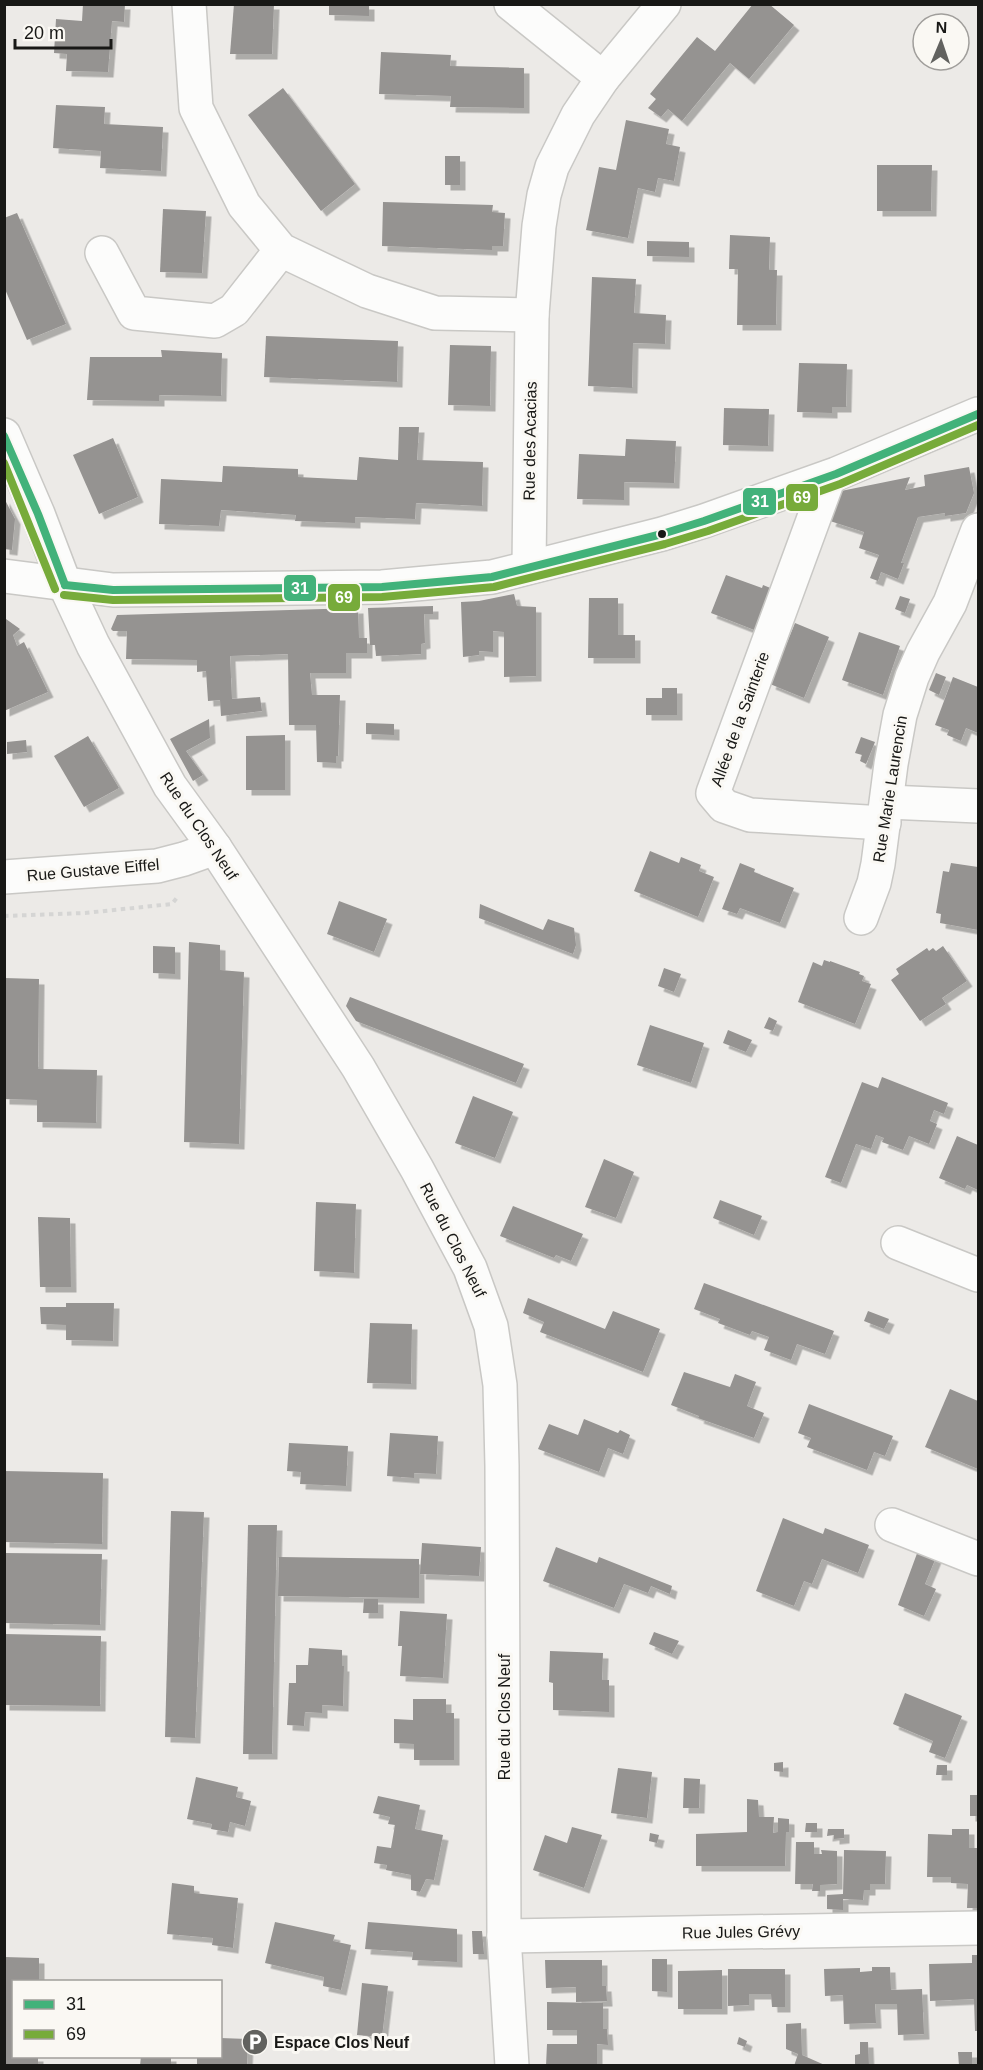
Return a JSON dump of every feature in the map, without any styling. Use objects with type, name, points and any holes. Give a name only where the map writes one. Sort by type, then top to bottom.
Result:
[{"type":"street","points":[[189,4],[196,108],[244,205],[281,250],[367,291],[435,313],[532,315]]},
{"type":"street","points":[[512,4],[603,78]]},
{"type":"street","name":"Rue des Acacias","points":[[529,567],[532,315],[539,226],[544,195],[552,167],[578,114],[603,78],[664,4]]},
{"type":"street","points":[[102,253],[134,313],[215,321],[234,310],[281,250]]},
{"type":"street","points":[[4,576],[113,590],[382,587],[492,577],[662,534],[829,477],[978,414]]},
{"type":"street","name":"Rue du Clos Neuf","points":[[4,435],[65,585],[93,645],[170,786],[215,848],[358,1067],[470,1268],[491,1326],[500,1385],[504,1936],[512,2066]]},
{"type":"street","name":"Allée de la Sainterie","points":[[829,477],[713,793],[724,806],[750,815],[886,813]]},
{"type":"street","name":"Rue Marie Laurencin","points":[[861,918],[874,883],[900,715],[912,677],[950,603],[978,530]]},
{"type":"street","points":[[886,813],[978,806]]},
{"type":"street","name":"Rue Gustave Eiffel","points":[[4,877],[157,866],[215,848]]},
{"type":"street","points":[[898,1243],[978,1275]]},
{"type":"street","points":[[892,1525],[978,1559]]},
{"type":"street","name":"Rue Jules Grévy","points":[[504,1936],[978,1928]]},
{"type":"building","points":[[83,4],[125,4],[124,22],[112,21],[108,72],[66,71],[67,54],[54,53],[56,19],[82,21]]},
{"type":"building","points":[[234,4],[274,4],[272,54],[230,54]]},
{"type":"building","points":[[329,4],[369,4],[369,16],[329,15]]},
{"type":"building","points":[[753,4],[769,4],[794,25],[749,79],[730,63],[682,121],[668,109],[661,117],[648,108],[656,99],[650,94],[697,37],[715,51]]},
{"type":"building","points":[[381,52],[451,55],[450,66],[524,68],[524,108],[450,107],[451,96],[379,94]]},
{"type":"building","points":[[283,88],[355,184],[321,211],[248,115]]},
{"type":"building","points":[[56,105],[105,107],[104,124],[163,127],[161,171],[100,168],[101,151],[53,148]]},
{"type":"building","points":[[626,120],[669,129],[666,144],[680,147],[674,181],[658,178],[655,192],[638,188],[628,238],[586,230],[599,167],[616,170]]},
{"type":"building","points":[[445,156],[460,156],[460,185],[445,185]]},
{"type":"building","points":[[877,165],[932,165],[931,211],[877,211]]},
{"type":"building","points":[[383,202],[493,205],[492,212],[505,213],[503,246],[492,246],[492,250],[382,246]]},
{"type":"building","points":[[163,209],[206,211],[202,273],[160,272]]},
{"type":"building","points":[[17,213],[66,324],[27,340],[4,287],[4,218]]},
{"type":"building","points":[[730,235],[770,237],[769,270],[777,270],[776,325],[737,325],[738,269],[729,269]]},
{"type":"building","points":[[647,241],[689,242],[689,257],[647,256]]},
{"type":"building","points":[[592,277],[636,279],[634,313],[666,315],[665,344],[633,343],[632,388],[588,386]]},
{"type":"building","points":[[266,336],[398,341],[397,382],[264,377]]},
{"type":"building","points":[[450,345],[491,346],[490,406],[448,405]]},
{"type":"building","points":[[161,350],[222,353],[221,396],[159,395],[159,401],[87,400],[90,357],[162,357]]},
{"type":"building","points":[[799,363],[847,364],[846,407],[832,407],[832,413],[797,412]]},
{"type":"building","points":[[724,408],[769,409],[768,446],[723,445]]},
{"type":"building","points":[[399,427],[419,427],[417,460],[483,462],[482,506],[416,503],[415,519],[355,517],[355,523],[295,521],[296,515],[221,510],[219,526],[159,524],[161,479],[222,482],[223,466],[298,469],[298,477],[357,480],[359,457],[398,460]]},
{"type":"building","points":[[113,438],[138,497],[99,514],[73,455]]},
{"type":"building","points":[[626,439],[676,441],[674,483],[624,482],[624,500],[577,499],[579,454],[625,456]]},
{"type":"building","points":[[969,467],[974,493],[966,513],[918,517],[901,563],[904,563],[898,579],[881,572],[878,581],[870,578],[879,555],[859,548],[864,532],[830,521],[841,491],[910,477],[905,490],[925,486],[924,475]]},
{"type":"building","points":[[4,498],[15,519],[12,550],[4,549]]},
{"type":"building","points":[[726,575],[762,588],[763,585],[778,591],[762,633],[711,613]]},
{"type":"building","points":[[514,594],[517,606],[536,607],[536,676],[504,677],[504,632],[493,631],[493,652],[479,651],[479,655],[463,657],[461,602]]},
{"type":"building","points":[[900,596],[910,599],[905,613],[895,609]]},
{"type":"building","points":[[589,598],[618,598],[618,635],[635,635],[635,658],[588,658]]},
{"type":"building","points":[[433,606],[433,614],[424,614],[425,643],[421,644],[421,654],[376,656],[375,645],[370,645],[368,608]]},
{"type":"building","points":[[358,608],[359,638],[367,638],[367,653],[346,653],[346,673],[310,673],[312,695],[340,695],[336,763],[317,762],[316,725],[289,725],[288,654],[230,656],[232,699],[260,697],[262,711],[221,716],[220,700],[208,701],[206,671],[197,672],[197,660],[126,659],[127,631],[111,629],[117,615]]},
{"type":"building","points":[[6,619],[20,629],[13,635],[17,646],[24,642],[48,692],[4,711],[4,620]]},
{"type":"building","points":[[795,623],[829,637],[804,698],[770,684]]},
{"type":"building","points":[[859,632],[900,646],[883,695],[842,680]]},
{"type":"building","points":[[936,673],[946,677],[939,695],[929,690]]},
{"type":"building","points":[[953,677],[978,687],[978,733],[966,728],[961,741],[947,735],[949,730],[935,725]]},
{"type":"building","points":[[662,688],[677,688],[677,715],[646,715],[646,698],[662,698]]},
{"type":"building","points":[[209,719],[210,738],[186,751],[203,775],[193,781],[170,739]]},
{"type":"building","points":[[366,723],[394,724],[394,735],[366,734]]},
{"type":"building","points":[[285,735],[285,790],[246,790],[246,736]]},
{"type":"building","points":[[88,736],[119,788],[84,807],[54,756]]},
{"type":"building","points":[[861,737],[875,742],[866,764],[860,761],[862,755],[855,753]]},
{"type":"building","points":[[26,740],[27,752],[7,754],[7,742]]},
{"type":"building","points":[[650,851],[679,863],[681,857],[701,865],[699,871],[714,877],[698,917],[634,891]]},
{"type":"building","points":[[740,863],[755,869],[754,872],[794,888],[780,923],[740,908],[737,914],[722,909]]},
{"type":"building","points":[[951,863],[978,867],[978,930],[940,923],[941,914],[936,913],[943,871],[949,872]]},
{"type":"building","points":[[339,901],[387,919],[374,952],[327,934]]},
{"type":"building","points":[[480,904],[543,930],[548,919],[574,928],[576,945],[573,954],[479,918]]},
{"type":"building","points":[[189,942],[220,945],[220,970],[244,972],[239,1144],[184,1142]]},
{"type":"building","points":[[153,946],[175,947],[175,974],[153,973]]},
{"type":"building","points":[[943,946],[967,981],[942,998],[946,1004],[920,1021],[891,980],[899,974],[896,969],[927,948],[929,951],[933,948],[936,951]]},
{"type":"building","points":[[824,960],[860,972],[859,974],[864,976],[862,981],[871,984],[855,1024],[798,1002],[813,962],[822,966]]},
{"type":"building","points":[[664,968],[681,974],[674,992],[658,986]]},
{"type":"building","points":[[4,978],[39,979],[38,1069],[97,1070],[96,1123],[37,1122],[37,1100],[4,1099]]},
{"type":"building","points":[[350,997],[524,1064],[516,1083],[356,1021],[346,1006]]},
{"type":"building","points":[[769,1017],[777,1021],[773,1031],[764,1028]]},
{"type":"building","points":[[650,1025],[704,1043],[691,1083],[637,1065]]},
{"type":"building","points":[[728,1030],[752,1040],[746,1052],[723,1043]]},
{"type":"building","points":[[882,1077],[948,1103],[944,1114],[934,1110],[930,1121],[937,1124],[929,1144],[909,1136],[903,1150],[882,1142],[884,1138],[876,1135],[871,1149],[856,1144],[841,1183],[825,1177],[862,1082],[878,1088]]},
{"type":"building","points":[[473,1096],[513,1112],[495,1158],[455,1143]]},
{"type":"building","points":[[957,1136],[978,1145],[978,1190],[967,1185],[965,1189],[939,1178]]},
{"type":"building","points":[[604,1159],[634,1172],[616,1218],[585,1207]]},
{"type":"building","points":[[720,1200],[762,1216],[754,1235],[713,1218]]},
{"type":"building","points":[[316,1202],[356,1204],[354,1273],[314,1271]]},
{"type":"building","points":[[513,1206],[583,1234],[571,1261],[556,1255],[554,1258],[500,1236]]},
{"type":"building","points":[[38,1217],[70,1218],[71,1287],[40,1287]]},
{"type":"building","points":[[704,1283],[834,1331],[825,1354],[797,1344],[791,1360],[764,1350],[769,1337],[752,1331],[750,1335],[718,1323],[720,1319],[694,1309]]},
{"type":"building","points":[[528,1298],[605,1329],[613,1311],[660,1329],[643,1372],[540,1332],[544,1322],[523,1313]]},
{"type":"building","points":[[66,1303],[114,1303],[113,1341],[66,1340],[66,1325],[41,1324],[40,1307],[66,1307]]},
{"type":"building","points":[[868,1311],[889,1319],[884,1329],[864,1321]]},
{"type":"building","points":[[370,1323],[412,1324],[411,1384],[367,1383]]},
{"type":"building","points":[[684,1372],[730,1387],[735,1374],[756,1382],[747,1406],[764,1413],[754,1438],[698,1418],[699,1416],[671,1405]]},
{"type":"building","points":[[950,1389],[978,1401],[978,1469],[925,1447]]},
{"type":"building","points":[[809,1404],[893,1436],[885,1456],[874,1452],[867,1470],[807,1447],[811,1438],[798,1433]]},
{"type":"building","points":[[584,1419],[618,1433],[620,1430],[630,1435],[623,1454],[608,1448],[599,1472],[538,1449],[549,1424],[578,1435]]},
{"type":"building","points":[[390,1433],[438,1436],[436,1474],[414,1473],[414,1478],[387,1476]]},
{"type":"building","points":[[289,1443],[348,1446],[346,1486],[300,1484],[301,1472],[287,1471]]},
{"type":"building","points":[[4,1471],[103,1473],[102,1544],[4,1542]]},
{"type":"building","points":[[171,1511],[204,1512],[195,1738],[165,1737]]},
{"type":"building","points":[[783,1518],[823,1534],[825,1528],[869,1545],[858,1573],[822,1559],[812,1584],[804,1581],[794,1606],[756,1591]]},
{"type":"building","points":[[248,1525],[277,1525],[272,1754],[243,1754]]},
{"type":"building","points":[[422,1543],[481,1547],[479,1576],[420,1574]]},
{"type":"building","points":[[556,1547],[597,1563],[599,1557],[672,1586],[670,1594],[651,1586],[648,1593],[624,1584],[614,1608],[543,1581]]},
{"type":"building","points":[[919,1548],[937,1555],[925,1584],[936,1589],[924,1616],[898,1605]]},
{"type":"building","points":[[4,1553],[102,1554],[100,1625],[4,1623]]},
{"type":"building","points":[[279,1557],[419,1559],[419,1598],[278,1596]]},
{"type":"building","points":[[364,1599],[378,1599],[378,1613],[363,1613]]},
{"type":"building","points":[[400,1611],[447,1614],[443,1678],[400,1676],[402,1646],[398,1646]]},
{"type":"building","points":[[654,1632],[679,1641],[672,1654],[649,1644]]},
{"type":"building","points":[[4,1634],[101,1636],[100,1706],[4,1705]]},
{"type":"building","points":[[309,1648],[342,1650],[343,1706],[322,1705],[322,1713],[305,1712],[304,1726],[287,1725],[289,1683],[296,1683],[296,1665],[308,1665]]},
{"type":"building","points":[[550,1651],[603,1653],[602,1680],[609,1680],[609,1712],[553,1710],[553,1683],[549,1682]]},
{"type":"building","points":[[905,1693],[962,1716],[945,1758],[929,1752],[933,1741],[893,1724]]},
{"type":"building","points":[[413,1699],[446,1699],[446,1713],[454,1713],[454,1760],[414,1760],[414,1744],[394,1743],[394,1719],[413,1720]]},
{"type":"building","points":[[783,1762],[783,1772],[774,1771],[774,1763]]},
{"type":"building","points":[[937,1765],[947,1765],[947,1775],[936,1775]]},
{"type":"building","points":[[618,1768],[652,1772],[647,1818],[611,1813]]},
{"type":"building","points":[[196,1777],[238,1787],[236,1797],[251,1801],[245,1826],[230,1822],[228,1832],[211,1829],[212,1824],[187,1819]]},
{"type":"building","points":[[684,1778],[700,1779],[699,1808],[683,1808]]},
{"type":"building","points":[[970,1795],[978,1795],[977,1816],[970,1816]]},
{"type":"building","points":[[378,1796],[420,1805],[415,1829],[443,1835],[434,1880],[426,1879],[420,1892],[411,1890],[411,1875],[386,1870],[387,1865],[374,1863],[377,1846],[391,1848],[395,1825],[388,1824],[390,1817],[373,1813]]},
{"type":"building","points":[[747,1799],[758,1800],[759,1817],[774,1817],[773,1833],[778,1832],[778,1818],[789,1819],[789,1832],[786,1832],[785,1866],[696,1866],[696,1834],[747,1832]]},
{"type":"building","points":[[806,1823],[817,1823],[817,1832],[805,1832]]},
{"type":"building","points":[[572,1827],[602,1835],[584,1888],[533,1870],[545,1835],[567,1843]]},
{"type":"building","points":[[828,1829],[844,1829],[844,1838],[834,1839],[834,1835],[827,1836]]},
{"type":"building","points":[[952,1829],[969,1829],[969,1848],[978,1848],[978,1908],[967,1908],[968,1884],[951,1883],[951,1877],[927,1877],[928,1834],[952,1835]]},
{"type":"building","points":[[650,1833],[659,1835],[657,1843],[649,1841]]},
{"type":"building","points":[[796,1842],[814,1842],[814,1854],[822,1854],[821,1850],[837,1851],[837,1884],[820,1885],[820,1891],[812,1891],[813,1884],[795,1884]]},
{"type":"building","points":[[844,1850],[886,1851],[885,1884],[870,1884],[870,1890],[864,1890],[863,1900],[843,1899],[843,1910],[827,1909],[827,1895],[843,1894]]},
{"type":"building","points":[[172,1883],[194,1886],[194,1893],[238,1898],[233,1948],[212,1945],[213,1938],[167,1934]]},
{"type":"building","points":[[275,1922],[335,1935],[333,1941],[351,1945],[341,1990],[323,1986],[324,1977],[265,1963]]},
{"type":"building","points":[[368,1922],[457,1929],[457,1962],[412,1960],[413,1952],[365,1949]]},
{"type":"building","points":[[472,1931],[482,1931],[484,1954],[473,1954]]},
{"type":"building","points":[[972,1955],[978,1955],[978,2031],[975,2031],[974,1999],[930,2001],[929,1964],[972,1963]]},
{"type":"building","points":[[4,1957],[39,1958],[39,1980],[12,1980],[12,2058],[38,2058],[38,2066],[4,2066]]},
{"type":"building","points":[[652,1959],[667,1959],[667,1992],[652,1991]]},
{"type":"building","points":[[545,1960],[602,1960],[602,1986],[606,1986],[607,2001],[576,2002],[576,1987],[546,1988]]},
{"type":"building","points":[[872,1967],[890,1967],[891,1990],[922,1989],[924,2034],[898,2035],[897,2004],[875,2004],[876,2023],[844,2024],[843,1995],[825,1996],[824,1969],[860,1968],[860,1972],[872,1971]]},
{"type":"building","points":[[728,1969],[785,1969],[785,2007],[772,2007],[771,1994],[749,1994],[749,2005],[728,2006]]},
{"type":"building","points":[[722,1970],[722,2009],[678,2009],[678,1971]]},
{"type":"building","points":[[362,1983],[388,1986],[382,2037],[357,2035]]},
{"type":"building","points":[[547,2002],[603,2003],[603,2029],[607,2029],[608,2045],[597,2044],[597,2066],[546,2066],[547,2044],[577,2044],[577,2030],[547,2030]]},
{"type":"building","points":[[801,2023],[802,2055],[827,2066],[794,2066],[798,2054],[786,2049],[786,2024]]},
{"type":"building","points":[[739,2037],[747,2041],[745,2047],[737,2044]]},
{"type":"building","points":[[222,2038],[248,2039],[247,2066],[197,2066],[197,2058],[222,2058]]},
{"type":"building","points":[[860,2042],[868,2042],[869,2066],[855,2066],[855,2055],[860,2054]]},
{"type":"building","points":[[958,2052],[972,2052],[972,2066],[959,2066]]},
{"type":"building","points":[[141,2058],[171,2058],[171,2066],[140,2066]]},
{"type":"transit line","name":"31","points":[[65,585],[113,590],[382,587],[492,577],[662,534],[704,521],[836,474],[978,414]]},
{"type":"transit line","name":"69","points":[[64,595],[113,600],[382,597],[494,587],[708,531],[840,484],[978,425]]},
{"type":"transit line","name":"31","points":[[4,436],[38,514],[65,585]]},
{"type":"transit line","name":"69","points":[[4,463],[55,589]]},
{"type":"place","name":"Espace Clos Neuf","points":[[255,2042]]}]
